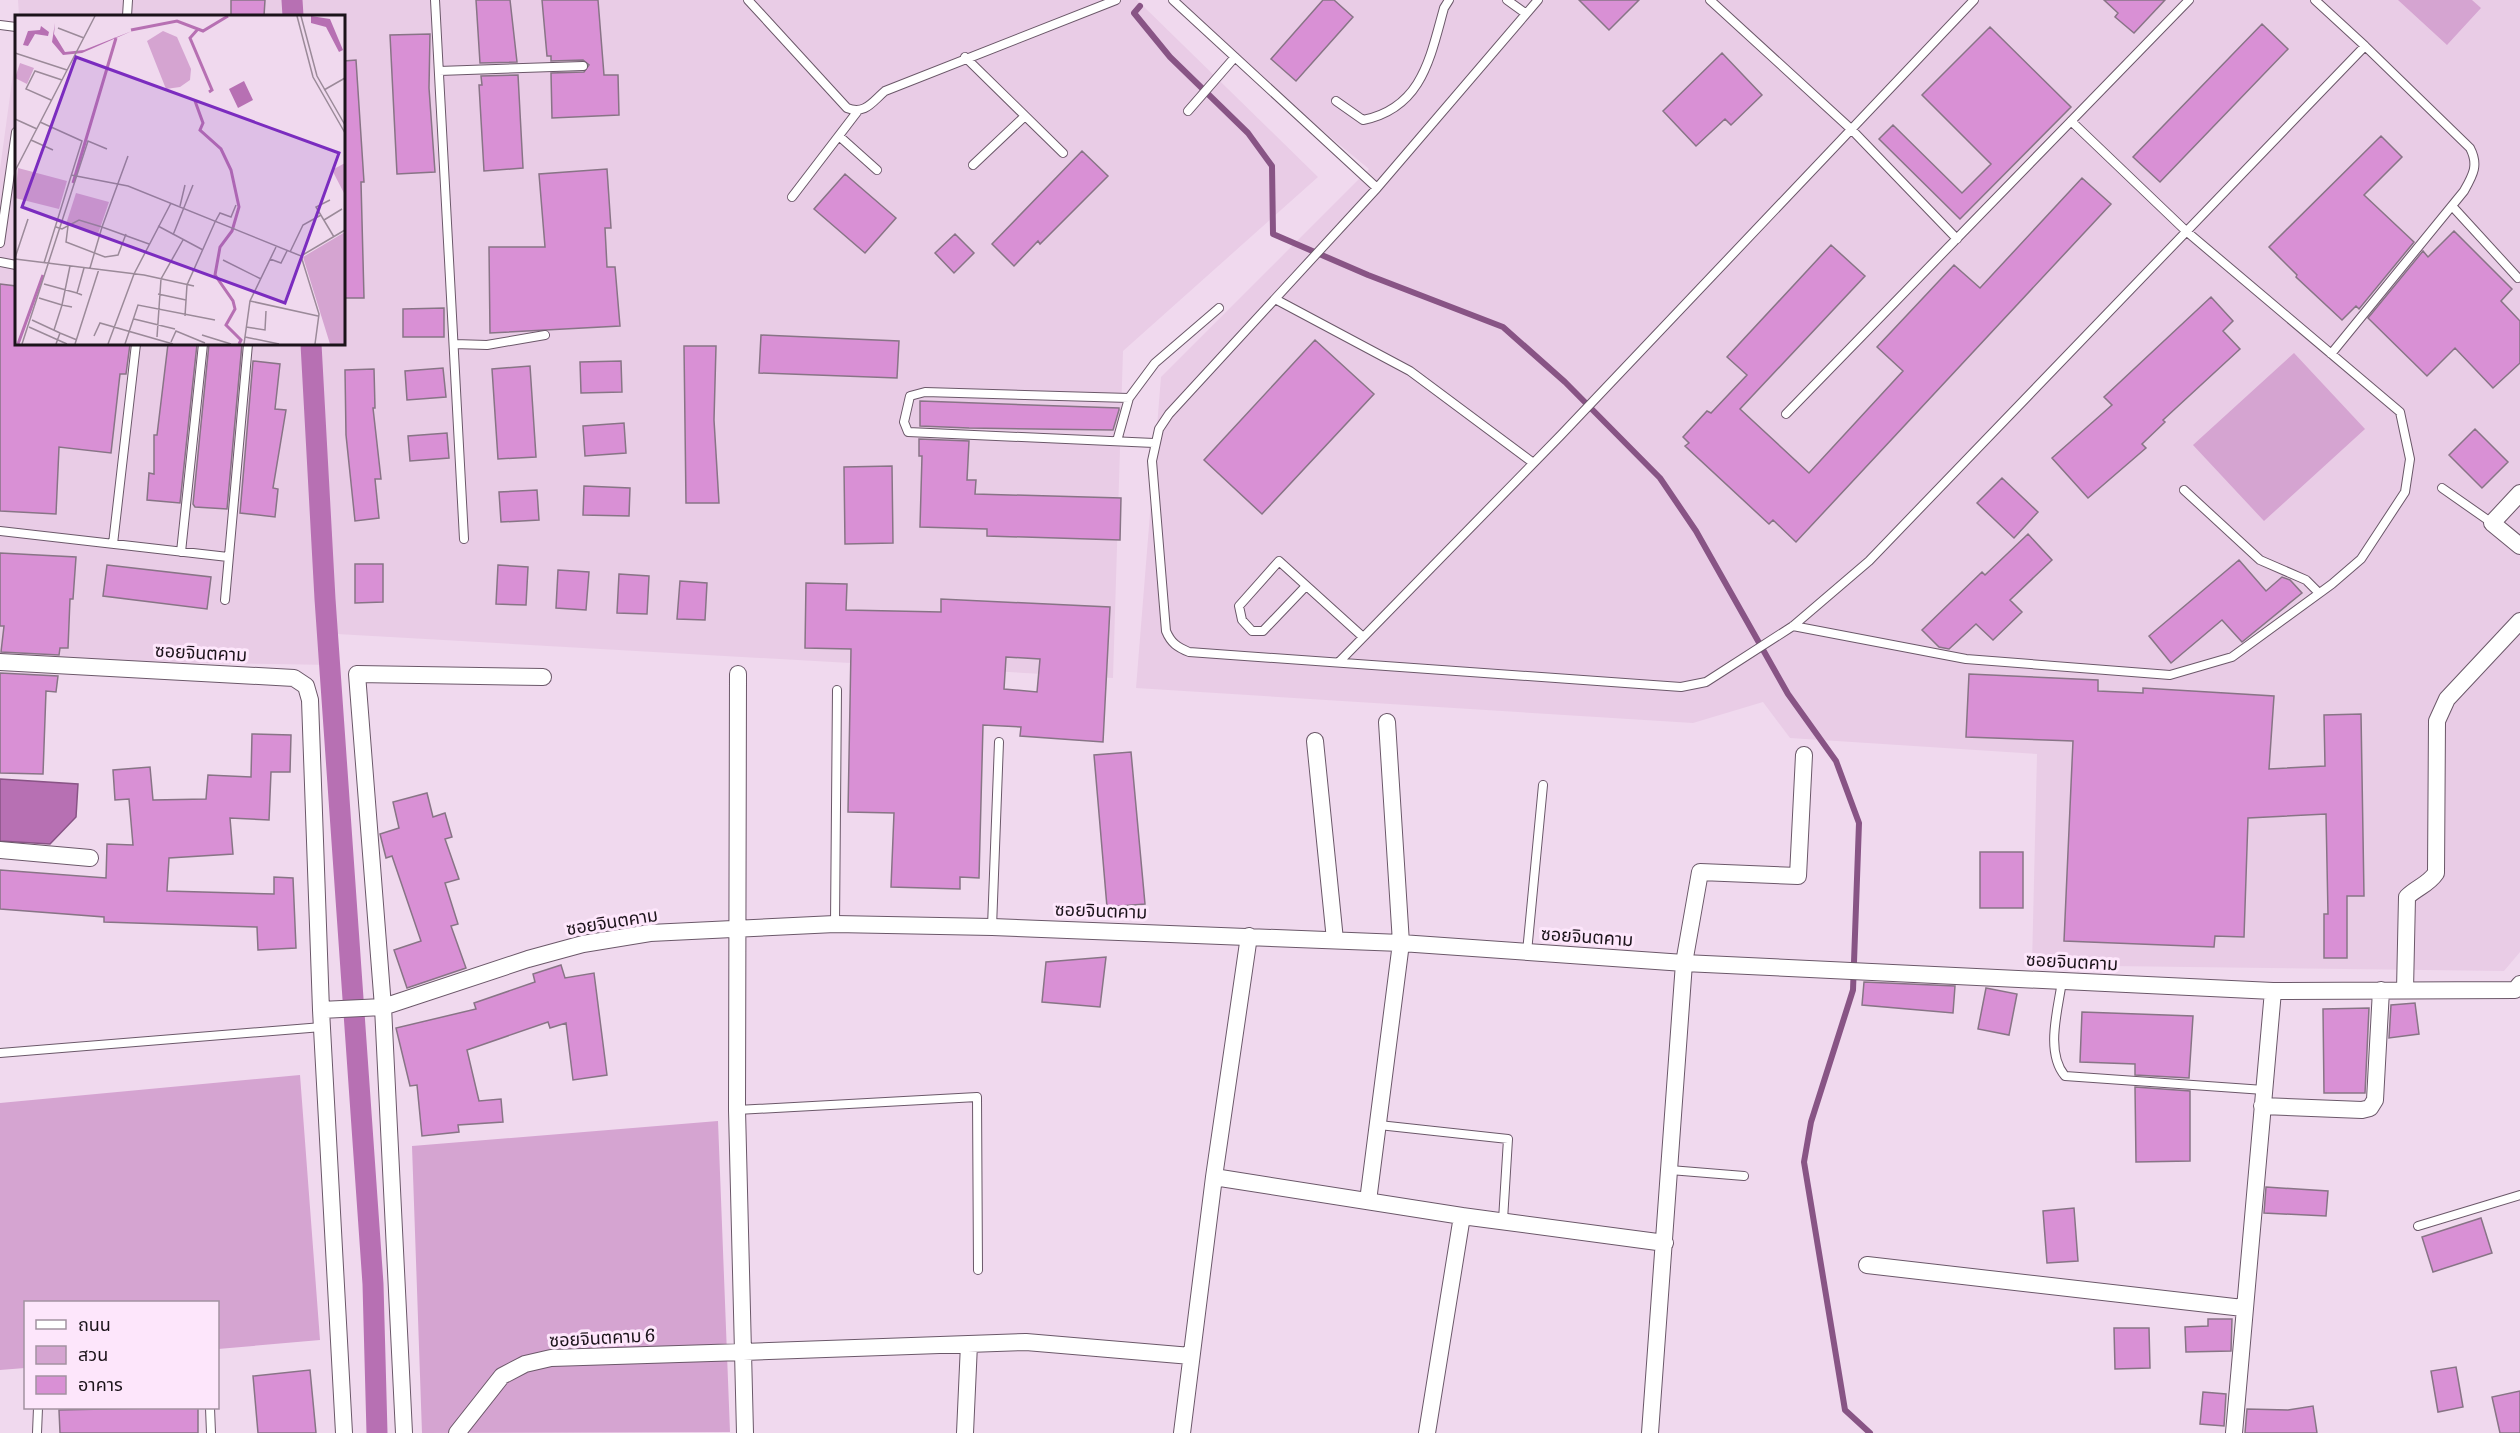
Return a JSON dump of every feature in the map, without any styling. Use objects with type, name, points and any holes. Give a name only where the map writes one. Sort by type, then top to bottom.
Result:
[{"type":"street","points":[[2520,493],[2492,523],[2520,546]]},
{"type":"street","points":[[2405,990],[2407,897],[2415,889],[2428,885],[2436,873],[2437,721],[2447,699],[2520,621]]},
{"type":"street","name":"ซอยจินตคาม","points":[[0,662],[294,678],[306,686],[310,700],[321,1018],[341,1009],[377,1008],[528,959],[583,944],[650,933],[836,924],[992,927],[1401,943],[1684,963],[2273,991],[2518,990]]},
{"type":"street","points":[[404,1433],[357,674],[543,677]]},
{"type":"street","points":[[738,674],[737,1110],[745,1433]]},
{"type":"street","points":[[1368,1201],[1401,943],[1387,722]]},
{"type":"street","points":[[1315,741],[1335,940]]},
{"type":"street","points":[[1650,1433],[1684,963],[1700,872],[1798,876],[1804,754]]},
{"type":"street","points":[[0,850],[90,858]]},
{"type":"street","points":[[1182,1433],[1214,1176],[1249,936]]},
{"type":"street","points":[[2263,1098],[2362,1110],[2370,1108],[2375,1100],[2381,990]]},
{"type":"street","points":[[2234,1433],[2243,1308],[2273,991]]},
{"type":"street","points":[[321,1018],[344,1433]]},
{"type":"street","points":[[1214,1176],[1462,1216],[1665,1243]]},
{"type":"street","points":[[1427,1433],[1462,1216]]},
{"type":"street","points":[[1867,1265],[2243,1308]]},
{"type":"street","name":"ซอยจินตคาม 6","points":[[458,1433],[502,1376],[525,1364],[551,1358],[1026,1342],[1191,1356]]},
{"type":"street","points":[[965,1433],[969,1344]]},
{"type":"lane","points":[[126,15],[128,0]]},
{"type":"lane","points":[[435,0],[465,539]]},
{"type":"lane","points":[[748,0],[847,108],[857,112]]},
{"type":"lane","points":[[792,197],[857,112],[864,110],[885,91],[966,57],[1116,0]]},
{"type":"lane","points":[[1173,0],[1377,188]]},
{"type":"lane","points":[[1336,101],[1363,120],[1374,118],[1395,107],[1414,91],[1428,66],[1444,8],[1449,0]]},
{"type":"lane","points":[[1507,0],[1525,13]]},
{"type":"lane","points":[[1538,0],[1377,188],[1169,414],[1154,443],[1152,461],[1163,598],[1166,631],[1170,640],[1189,652],[1681,687],[1706,682],[1793,626],[1869,561],[2365,46]]},
{"type":"lane","points":[[1710,0],[1852,130],[1957,238]]},
{"type":"lane","points":[[1339,662],[1532,462],[1561,435],[1604,387],[1974,0]]},
{"type":"lane","points":[[1786,414],[2189,0]]},
{"type":"lane","points":[[2315,0],[2470,148],[2475,159],[2475,172],[2452,206],[2331,354]]},
{"type":"lane","points":[[0,25],[15,27]]},
{"type":"lane","points":[[966,57],[1063,153]]},
{"type":"lane","points":[[1188,111],[1235,57]]},
{"type":"lane","points":[[439,71],[583,66]]},
{"type":"lane","points":[[974,165],[1025,116]]},
{"type":"lane","points":[[1793,626],[1966,659],[2170,675],[2232,657],[2319,593],[2361,559],[2405,492],[2410,459],[2400,412],[2186,231],[2071,121]]},
{"type":"lane","points":[[839,136],[877,170]]},
{"type":"lane","points":[[0,243],[15,139]]},
{"type":"lane","points":[[2452,206],[2518,278]]},
{"type":"lane","points":[[0,262],[15,265]]},
{"type":"lane","points":[[1275,299],[1410,371],[1532,462]]},
{"type":"lane","points":[[1117,441],[1129,398],[1155,363],[1219,308]]},
{"type":"lane","points":[[454,344],[487,345],[545,335]]},
{"type":"lane","points":[[113,544],[136,345]]},
{"type":"lane","points":[[181,552],[203,345]]},
{"type":"lane","points":[[225,600],[248,345]]},
{"type":"lane","points":[[1129,398],[925,392],[910,396],[904,422],[908,432],[1154,443]]},
{"type":"lane","points":[[2442,488],[2492,523]]},
{"type":"lane","points":[[2184,490],[2260,560],[2306,580],[2319,593]]},
{"type":"lane","points":[[0,531],[228,557]]},
{"type":"lane","points":[[1306,586],[1263,632],[1252,631],[1242,620],[1239,606],[1279,561],[1363,638]]},
{"type":"lane","points":[[836,924],[837,690]]},
{"type":"lane","points":[[992,927],[999,742]]},
{"type":"lane","points":[[1527,952],[1543,785]]},
{"type":"lane","points":[[2062,981],[2055,1041],[2057,1066],[2065,1076],[2263,1098]]},
{"type":"lane","points":[[0,1053],[321,1018]]},
{"type":"lane","points":[[737,1110],[977,1097],[978,1270]]},
{"type":"lane","points":[[1379,1125],[1508,1139],[1503,1220]]},
{"type":"lane","points":[[1670,1170],[1744,1176]]},
{"type":"lane","points":[[2418,1226],[2520,1195]]},
{"type":"lane","points":[[37,1433],[38,1409]]},
{"type":"lane","points":[[210,1409],[211,1433]]},
{"type":"shaded area","points":[[18,0],[1137,0],[1318,177],[1123,351],[1113,678],[337,634],[334,665],[0,660],[0,169],[15,59],[15,345],[345,345],[345,15],[19,15]]},
{"type":"shaded area","points":[[1173,0],[2520,0],[2520,952],[2504,971],[2032,965],[2037,754],[1790,738],[1763,702],[1693,723],[1136,688],[1161,377],[1369,169],[1170,5]]},
{"type":"shaded area","points":[[0,779],[78,784],[76,817],[50,844],[0,841]]},
{"type":"green space","points":[[2398,0],[2472,0],[2481,8],[2447,45]]},
{"type":"green space","points":[[2294,353],[2365,429],[2264,521],[2193,445]]},
{"type":"green space","points":[[300,1075],[320,1340],[219,1349],[219,1301],[24,1301],[24,1368],[0,1370],[0,1103]]},
{"type":"green space","points":[[718,1121],[730,1432],[422,1433],[412,1146]]},
{"type":"building","points":[[231,0],[265,0],[264,15],[231,15]]},
{"type":"building","points":[[476,0],[510,0],[517,62],[480,63]]},
{"type":"building","points":[[542,0],[598,0],[604,75],[618,75],[619,115],[552,118],[551,73],[584,72],[589,65],[583,60],[551,61],[551,56],[547,56]]},
{"type":"building","points":[[1323,0],[1334,0],[1353,17],[1296,81],[1271,59]]},
{"type":"building","points":[[1579,0],[1639,0],[1609,30]]},
{"type":"building","points":[[2104,0],[2165,0],[2134,33],[2115,17],[2118,13]]},
{"type":"building","points":[[2262,24],[2288,49],[2160,182],[2133,157]]},
{"type":"building","points":[[1990,27],[2071,107],[1960,219],[1879,139],[1893,125],[1962,193],[1991,164],[1922,95]]},
{"type":"building","points":[[430,34],[429,88],[435,172],[397,174],[390,35]]},
{"type":"building","points":[[1722,53],[1762,95],[1731,125],[1725,119],[1696,146],[1663,111]]},
{"type":"building","points":[[356,60],[364,182],[361,182],[364,298],[345,298],[345,61]]},
{"type":"building","points":[[518,75],[523,168],[484,171],[479,85],[482,85],[481,76]]},
{"type":"building","points":[[2381,136],[2402,157],[2364,195],[2414,242],[2359,309],[2356,306],[2342,320],[2296,277],[2297,275],[2269,247]]},
{"type":"building","points":[[1082,151],[1108,176],[1040,244],[1038,241],[1014,266],[992,244]]},
{"type":"building","points":[[607,169],[611,228],[605,228],[607,267],[615,267],[620,326],[490,333],[489,247],[545,247],[539,174]]},
{"type":"building","points":[[845,174],[896,218],[865,253],[814,209]]},
{"type":"building","points":[[2082,178],[2111,204],[1796,542],[1773,520],[1769,524],[1685,446],[1689,443],[1683,437],[1707,411],[1711,413],[1747,375],[1727,357],[1831,245],[1865,276],[1740,409],[1809,473],[1903,371],[1877,347],[1954,265],[1980,288]]},
{"type":"building","points":[[2454,231],[2512,289],[2501,301],[2520,321],[2520,363],[2493,388],[2455,348],[2427,376],[2368,318],[2423,251],[2428,257]]},
{"type":"building","points":[[955,234],[974,253],[954,273],[935,253]]},
{"type":"building","points":[[0,284],[15,286],[15,345],[130,345],[126,374],[120,374],[111,453],[59,447],[56,514],[0,511]]},
{"type":"building","points":[[2211,297],[2233,321],[2223,331],[2240,349],[2163,420],[2165,422],[2142,444],[2146,448],[2088,498],[2052,458],[2112,405],[2104,397]]},
{"type":"building","points":[[444,308],[444,337],[403,337],[403,309]]},
{"type":"building","points":[[761,335],[899,341],[897,378],[759,373]]},
{"type":"building","points":[[1315,340],[1374,394],[1262,514],[1204,460]]},
{"type":"building","points":[[168,345],[197,345],[180,503],[147,500],[149,473],[154,474],[154,435],[157,435]]},
{"type":"building","points":[[209,345],[242,345],[227,509],[195,507],[193,504]]},
{"type":"building","points":[[684,346],[716,346],[714,420],[719,503],[686,503]]},
{"type":"building","points":[[253,361],[280,364],[275,409],[286,410],[273,488],[278,489],[275,517],[240,513]]},
{"type":"building","points":[[621,361],[622,392],[581,393],[580,362]]},
{"type":"building","points":[[530,366],[536,457],[498,459],[492,369]]},
{"type":"building","points":[[443,368],[446,397],[407,400],[405,371]]},
{"type":"building","points":[[374,369],[375,408],[373,408],[381,479],[375,479],[379,518],[355,521],[346,435],[345,370]]},
{"type":"building","points":[[920,401],[1119,408],[1119,410],[1113,430],[920,426]]},
{"type":"building","points":[[624,423],[626,453],[585,456],[583,426]]},
{"type":"building","points":[[2475,429],[2508,462],[2482,488],[2449,455]]},
{"type":"building","points":[[447,433],[449,458],[410,461],[408,436]]},
{"type":"building","points":[[919,439],[969,441],[967,480],[976,480],[975,494],[1121,498],[1120,540],[987,536],[987,529],[920,527],[922,456],[919,456]]},
{"type":"building","points":[[892,466],[893,543],[845,544],[844,467]]},
{"type":"building","points":[[2002,478],[2038,512],[2014,538],[1977,503]]},
{"type":"building","points":[[584,486],[630,488],[629,516],[583,515]]},
{"type":"building","points":[[537,490],[539,520],[501,522],[499,492]]},
{"type":"building","points":[[2028,534],[2052,560],[2010,600],[2022,612],[1993,640],[1976,624],[1949,649],[1939,647],[1922,630],[1982,572],[1985,575]]},
{"type":"building","points":[[0,553],[76,557],[73,599],[70,599],[68,648],[60,648],[59,655],[1,652],[4,626],[0,626]]},
{"type":"building","points":[[2239,560],[2266,591],[2282,577],[2290,580],[2302,593],[2242,642],[2222,620],[2171,663],[2149,636]]},
{"type":"building","points":[[355,564],[383,564],[383,602],[355,603]]},
{"type":"building","points":[[107,565],[211,577],[207,609],[103,596]]},
{"type":"building","points":[[498,565],[528,567],[526,605],[496,604]]},
{"type":"building","points":[[558,570],[589,572],[586,610],[556,608]]},
{"type":"building","points":[[619,574],[649,576],[647,614],[617,613]]},
{"type":"building","points":[[680,581],[707,583],[705,620],[677,619]]},
{"type":"building","points":[[806,583],[847,584],[846,610],[941,612],[941,599],[1110,607],[1103,742],[1020,736],[1021,727],[983,725],[979,878],[960,877],[960,889],[891,887],[894,813],[848,812],[851,649],[805,648]],"holes":[[[1006,657],[1040,659],[1037,692],[1004,689]]]},
{"type":"building","points":[[0,673],[58,676],[56,692],[46,691],[43,774],[0,773]]},
{"type":"building","points":[[1969,674],[2098,680],[2098,691],[2143,693],[2143,688],[2274,696],[2269,769],[2325,766],[2324,715],[2361,714],[2364,896],[2347,896],[2347,958],[2324,958],[2324,914],[2328,914],[2326,814],[2248,818],[2244,937],[2215,936],[2214,947],[2064,941],[2073,741],[1966,737]]},
{"type":"building","points":[[252,734],[291,735],[290,772],[271,772],[269,820],[230,818],[233,854],[169,858],[167,891],[274,894],[274,877],[293,878],[296,948],[258,950],[257,927],[104,922],[104,917],[0,909],[0,870],[106,878],[107,844],[133,845],[129,799],[115,800],[113,770],[150,767],[153,800],[206,799],[208,775],[251,777]]},
{"type":"building","points":[[1131,752],[1145,904],[1107,907],[1094,755]]},
{"type":"building","points":[[427,793],[433,817],[445,813],[452,837],[445,839],[459,879],[445,883],[458,924],[451,926],[466,968],[407,988],[394,950],[421,941],[392,856],[386,858],[380,834],[399,828],[393,802]]},
{"type":"building","points":[[1980,852],[2023,852],[2023,908],[1980,908]]},
{"type":"building","points":[[1106,957],[1100,1007],[1042,1002],[1046,962]]},
{"type":"building","points":[[561,965],[565,978],[594,973],[607,1075],[573,1080],[566,1023],[550,1028],[548,1022],[467,1050],[479,1101],[501,1099],[503,1122],[458,1125],[459,1132],[422,1136],[417,1085],[410,1086],[396,1028],[476,1009],[474,1003],[535,982],[533,974]]},
{"type":"building","points":[[1864,982],[1955,986],[1953,1013],[1862,1005]]},
{"type":"building","points":[[1986,988],[2017,994],[2009,1035],[1978,1029]]},
{"type":"building","points":[[2415,1003],[2419,1034],[2389,1038],[2391,1005]]},
{"type":"building","points":[[2369,1008],[2365,1093],[2324,1093],[2323,1009]]},
{"type":"building","points":[[2082,1012],[2193,1016],[2189,1078],[2135,1075],[2135,1064],[2080,1062]]},
{"type":"building","points":[[2135,1087],[2190,1091],[2190,1161],[2136,1162]]},
{"type":"building","points":[[2266,1187],[2328,1191],[2326,1216],[2264,1213]]},
{"type":"building","points":[[2074,1208],[2078,1261],[2047,1263],[2043,1211]]},
{"type":"building","points":[[2481,1218],[2492,1253],[2433,1272],[2422,1237]]},
{"type":"building","points":[[2208,1319],[2232,1319],[2231,1351],[2186,1352],[2185,1327],[2208,1326]]},
{"type":"building","points":[[2114,1328],[2149,1328],[2150,1368],[2115,1369]]},
{"type":"building","points":[[2456,1367],[2463,1407],[2438,1412],[2431,1371]]},
{"type":"building","points":[[310,1370],[316,1433],[258,1433],[253,1376]]},
{"type":"building","points":[[2520,1391],[2520,1433],[2500,1433],[2492,1397]]},
{"type":"building","points":[[2203,1392],[2226,1394],[2224,1426],[2200,1424]]},
{"type":"building","points":[[2313,1406],[2317,1433],[2245,1433],[2247,1409],[2288,1410]]},
{"type":"building","points":[[198,1409],[198,1433],[60,1433],[59,1410]]},
{"type":"waterway","points":[[292,0],[293,15]]},
{"type":"waterway","points":[[1140,6],[1134,13],[1170,57],[1248,133],[1272,166],[1273,234],[1368,275],[1503,327],[1565,382],[1660,478],[1696,531],[1788,694],[1836,761],[1859,823],[1853,990],[1811,1122],[1804,1162],[1845,1410],[1870,1433]]},
{"type":"waterway","points":[[311,345],[325,599],[373,1284],[377,1433]]}]
